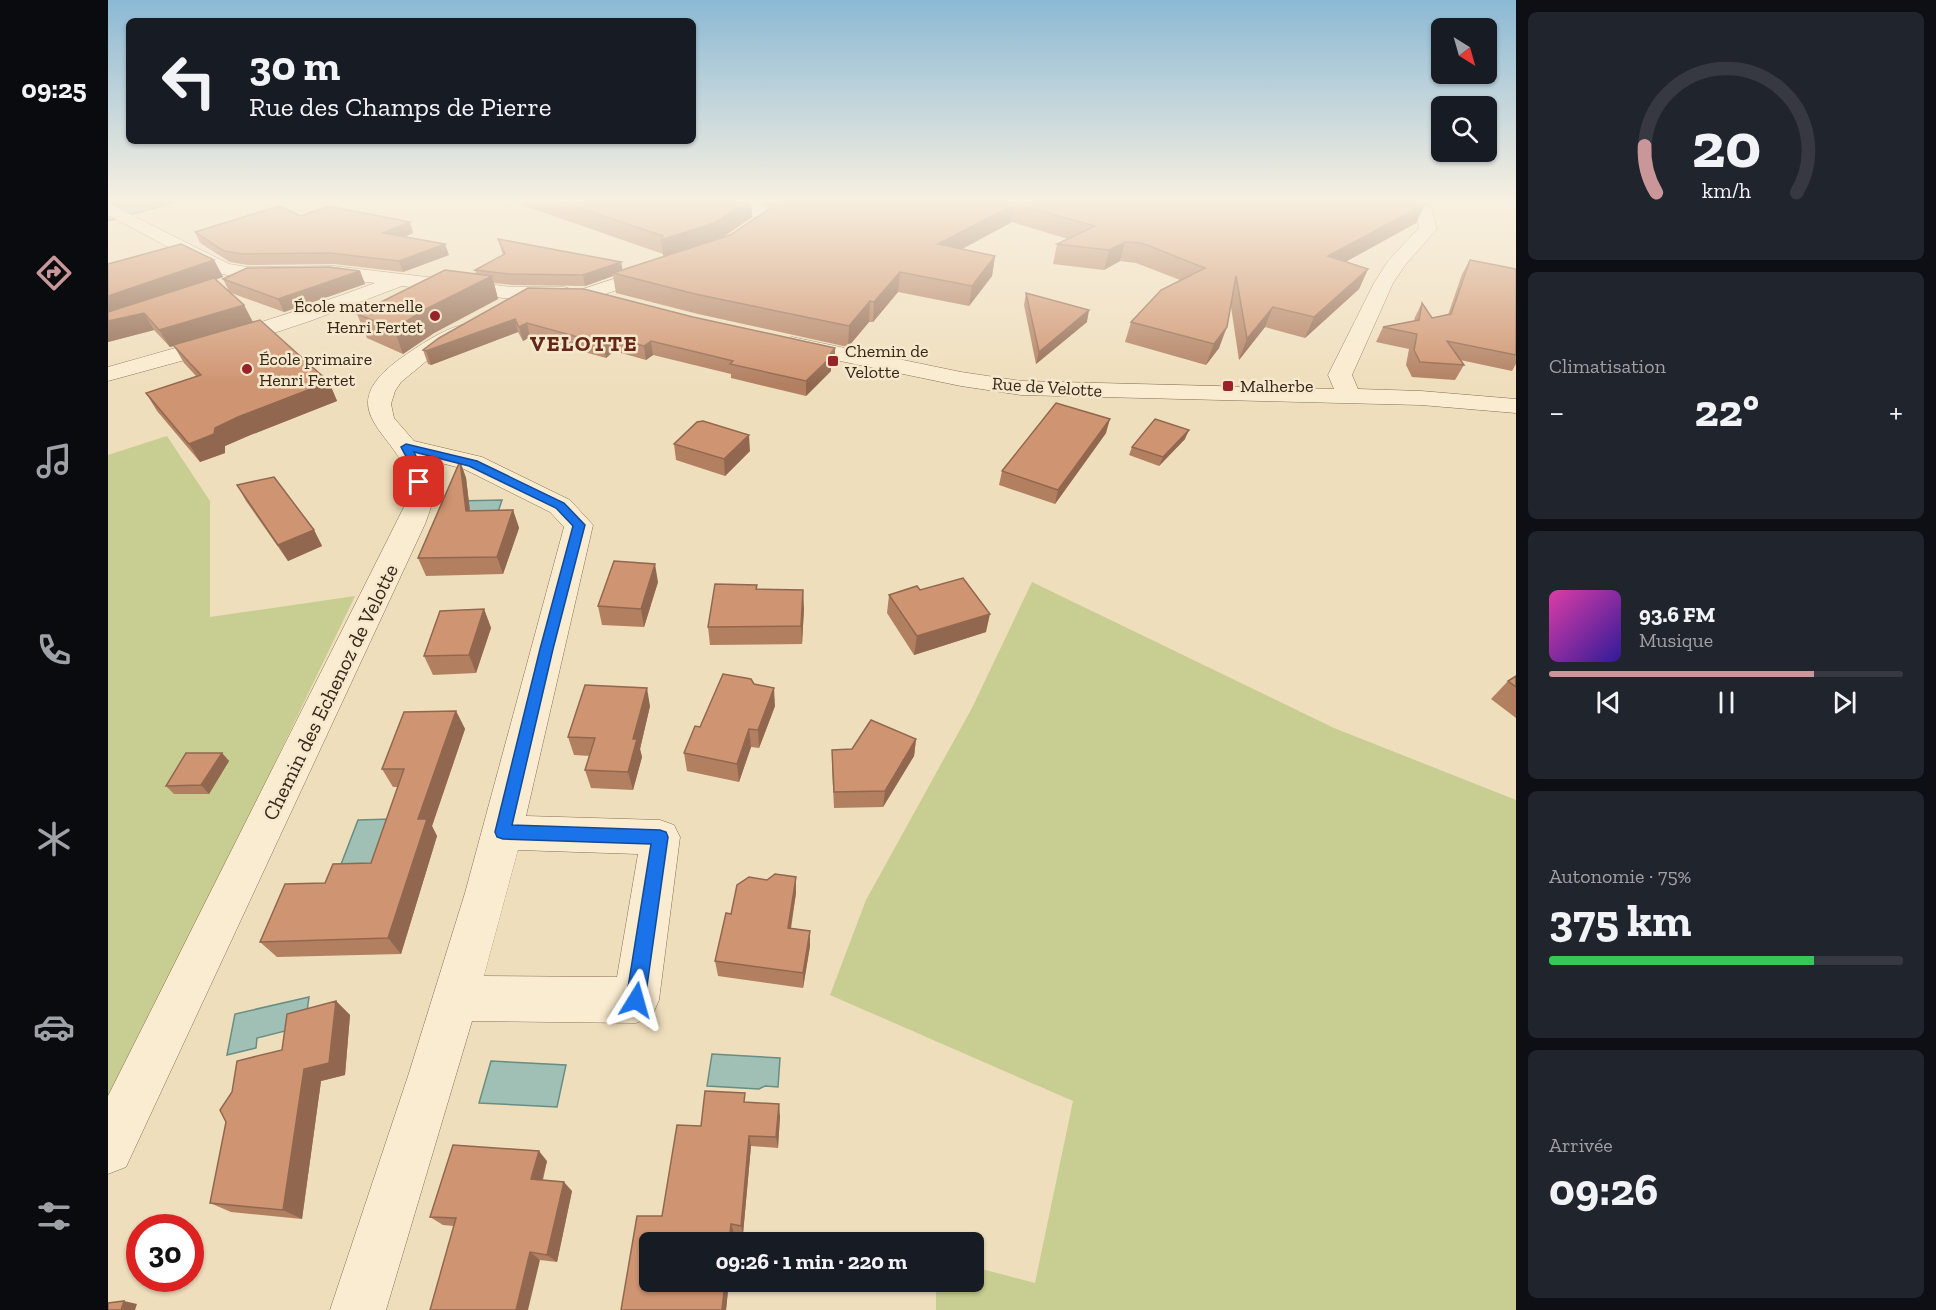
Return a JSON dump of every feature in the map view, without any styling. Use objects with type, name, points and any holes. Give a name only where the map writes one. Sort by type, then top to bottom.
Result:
[{"type":"street","points":[[213,263],[224,269],[248,273],[334,272],[525,294],[587,294],[627,304]]},
{"type":"street","points":[[1350,397],[1340,375],[1374,301],[1397,263]]},
{"type":"street","points":[[587,294],[676,265]]},
{"type":"street","points":[[214,290],[235,282],[248,273]]},
{"type":"street","points":[[108,374],[221,343],[303,317],[405,279]]},
{"type":"street","name":"Chemin des Echenoz de Velotte","points":[[108,1149],[411,524],[422,495],[417,468],[406,447],[382,419],[378,404],[382,394],[395,375],[415,358],[525,294]]},
{"type":"street","name":"Rue de Velotte","points":[[771,339],[961,379],[1021,388],[1421,398],[1516,406]]},
{"type":"street","points":[[358,1310],[456,998],[503,832],[546,649],[579,525],[560,506],[473,463],[406,447]]},
{"type":"street","points":[[456,998],[636,1000],[660,837],[503,832]]},
{"type":"green space","points":[[167,436],[210,501],[210,617],[355,596],[108,1110],[108,455]]},
{"type":"green space","points":[[1032,582],[1334,728],[1516,800],[1516,1310],[936,1310],[936,1292],[984,1292],[984,1270],[1035,1283],[1073,1101],[830,995],[866,900],[972,708]]},
{"type":"water","points":[[502,500],[497,515],[451,515],[457,501]]},
{"type":"water","points":[[392,819],[375,867],[340,867],[358,820]]},
{"type":"water","points":[[309,997],[305,1026],[257,1038],[256,1048],[227,1055],[235,1014]]},
{"type":"water","points":[[712,1054],[780,1058],[778,1087],[765,1086],[759,1089],[707,1086]]},
{"type":"water","points":[[491,1061],[566,1065],[557,1107],[479,1103]]},
{"type":"building","points":[[111,263],[205,263],[108,296],[108,264]]},
{"type":"building","points":[[488,263],[618,263],[583,275],[509,274],[475,270]]},
{"type":"building","points":[[643,263],[990,263],[972,286],[900,272],[874,302],[870,301],[849,326],[695,294],[613,273]]},
{"type":"building","points":[[1193,263],[1350,263],[1368,269],[1314,317],[1273,307],[1247,339],[1236,276],[1227,327],[1214,344],[1131,322],[1161,290],[1205,268]]},
{"type":"building","points":[[1469,263],[1486,263],[1516,269],[1516,355],[1447,341],[1464,365],[1420,362],[1414,350],[1417,334],[1383,327],[1419,320],[1422,303],[1432,318],[1451,314]]},
{"type":"building","points":[[329,267],[360,271],[278,299],[223,279],[247,268]]},
{"type":"building","points":[[445,270],[492,276],[426,309],[394,329],[357,314]]},
{"type":"building","points":[[214,278],[244,305],[159,330],[144,313],[108,321],[108,312]]},
{"type":"building","points":[[528,288],[584,289],[693,317],[835,348],[828,357],[831,357],[806,381],[730,364],[733,361],[651,341],[644,346],[611,337],[603,344],[527,323],[519,327],[515,319],[426,351],[423,350],[439,338]]},
{"type":"building","points":[[1026,293],[1089,310],[1039,352]]},
{"type":"building","points":[[260,320],[329,382],[238,417],[215,428],[214,434],[189,444],[146,393],[201,375],[173,345]]},
{"type":"building","points":[[1056,403],[1110,419],[1058,490],[1002,471]]},
{"type":"building","points":[[1155,419],[1189,430],[1163,457],[1132,447]]},
{"type":"building","points":[[703,421],[749,435],[724,459],[674,444],[697,422]]},
{"type":"building","points":[[460,461],[466,511],[513,510],[497,557],[418,558]]},
{"type":"building","points":[[274,477],[314,530],[278,545],[237,485]]},
{"type":"building","points":[[614,561],[655,564],[641,609],[598,606]]},
{"type":"building","points":[[963,578],[990,614],[917,636],[889,595],[917,586],[920,590]]},
{"type":"building","points":[[715,584],[757,585],[756,589],[803,590],[801,626],[708,627]]},
{"type":"building","points":[[484,609],[469,655],[424,656],[440,611]]},
{"type":"building","points":[[723,674],[751,679],[754,684],[774,688],[758,730],[749,729],[737,764],[684,753],[695,726],[700,727]]},
{"type":"building","points":[[1516,676],[1516,687],[1508,681]]},
{"type":"building","points":[[585,685],[647,688],[633,739],[637,739],[628,772],[585,770],[595,738],[568,737]]},
{"type":"building","points":[[456,711],[418,819],[427,819],[388,938],[260,942],[285,884],[325,883],[333,864],[371,863],[404,769],[382,769],[404,712]]},
{"type":"building","points":[[871,720],[916,739],[885,791],[834,792],[832,750],[852,749]]},
{"type":"building","points":[[186,753],[222,753],[201,785],[166,786]]},
{"type":"building","points":[[775,874],[796,877],[788,928],[810,931],[803,973],[715,961],[726,913],[731,914],[737,885],[749,877],[767,880]]},
{"type":"building","points":[[336,1001],[329,1063],[304,1069],[283,1210],[210,1203],[226,1122],[220,1110],[232,1092],[237,1061],[282,1050],[287,1014]]},
{"type":"building","points":[[705,1091],[745,1093],[744,1102],[779,1104],[776,1137],[749,1136],[741,1226],[731,1224],[730,1232],[639,1232],[639,1292],[724,1292],[722,1310],[621,1310],[637,1216],[662,1216],[677,1125],[701,1126]]},
{"type":"building","points":[[453,1145],[539,1151],[531,1179],[564,1182],[547,1255],[530,1252],[516,1310],[430,1310],[456,1218],[430,1217]]},
{"type":"building","points":[[124,1301],[121,1310],[108,1310],[108,1303]]},
{"type":"place","name":"École maternelle Henri Fertet","points":[[435,316]]},
{"type":"place","name":"Chemin de Velotte","points":[[833,361]]},
{"type":"place","name":"École primaire Henri Fertet","points":[[247,369]]},
{"type":"place","name":"Malherbe","points":[[1228,386]]},
{"type":"district","name":"VELOTTE","points":[[584,343]]},
{"type":"route","points":[[419,482],[417,468],[406,447],[473,463],[560,506],[579,525],[546,649],[503,832],[660,837],[636,1000]]}]
